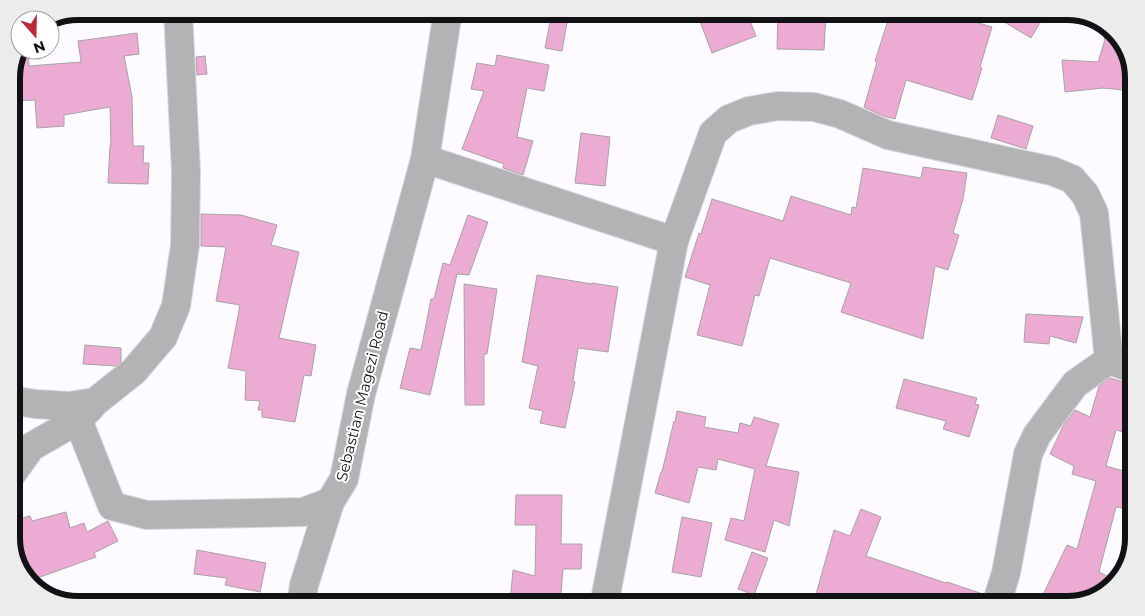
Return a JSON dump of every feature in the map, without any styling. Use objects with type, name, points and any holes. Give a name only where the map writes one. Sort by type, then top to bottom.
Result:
[{"type":"street","points":[[20,462],[31,447],[87,411],[134,371],[163,337],[176,306],[185,245],[186,172],[178,20]]},
{"type":"street","name":"Sebastian Magezi Road","points":[[302,596],[304,585],[330,502],[344,479],[361,394],[425,159],[446,20]]},
{"type":"street","points":[[606,596],[674,241],[713,133],[730,118],[749,110],[778,106],[814,107],[840,114],[888,136],[1052,171],[1072,179],[1085,194],[1094,213],[1122,365],[1075,384],[1037,435],[1028,454],[1006,573],[999,596]]},
{"type":"street","points":[[425,159],[674,241]]},
{"type":"street","points":[[20,402],[69,406],[87,411]]},
{"type":"street","points":[[87,411],[112,506],[147,515],[284,513],[303,512],[330,502]]},
{"type":"building","points":[[550,20],[567,20],[562,51],[545,48]]},
{"type":"building","points":[[699,20],[750,20],[756,36],[712,53]]},
{"type":"building","points":[[778,20],[826,20],[824,50],[777,49]]},
{"type":"building","points":[[888,20],[969,20],[992,27],[972,100],[906,80],[895,119],[883,116],[864,107],[877,62],[875,61]]},
{"type":"building","points":[[1001,20],[1042,20],[1031,38]]},
{"type":"building","points":[[137,33],[139,54],[124,56],[132,97],[133,146],[144,146],[143,163],[149,163],[148,184],[108,183],[111,145],[110,107],[64,115],[64,126],[37,128],[35,100],[20,101],[20,74],[23,60],[29,60],[29,66],[81,62],[78,41]]},
{"type":"building","points":[[1105,34],[1119,52],[1124,66],[1125,90],[1103,88],[1065,92],[1062,60],[1098,62]]},
{"type":"building","points":[[497,55],[549,65],[544,91],[527,88],[517,137],[533,141],[523,175],[503,168],[504,164],[462,149],[484,91],[471,89],[477,63],[495,66]]},
{"type":"building","points":[[205,56],[207,74],[197,75],[196,57]]},
{"type":"building","points":[[998,115],[1033,126],[1026,149],[991,138]]},
{"type":"building","points":[[581,133],[610,137],[605,186],[575,183]]},
{"type":"building","points":[[923,167],[967,173],[963,199],[953,233],[959,235],[948,270],[935,266],[923,339],[841,312],[851,283],[770,258],[759,296],[755,295],[742,346],[697,335],[710,285],[685,277],[712,199],[783,221],[791,196],[851,215],[852,207],[856,208],[863,168],[921,178]]},
{"type":"building","points":[[201,214],[241,215],[277,225],[271,245],[299,252],[279,338],[316,345],[311,376],[304,375],[295,422],[262,417],[262,410],[258,410],[260,401],[245,400],[246,371],[228,368],[240,305],[216,301],[226,247],[201,246]]},
{"type":"building","points":[[468,215],[488,222],[469,275],[457,274],[430,395],[400,388],[410,348],[421,350],[431,299],[434,299],[443,263],[450,265]]},
{"type":"building","points":[[537,275],[618,287],[608,352],[578,348],[573,381],[575,382],[565,428],[540,423],[543,411],[529,408],[538,366],[522,362]]},
{"type":"building","points":[[464,284],[497,289],[487,354],[484,354],[484,405],[465,405]]},
{"type":"building","points":[[1026,314],[1083,317],[1076,343],[1050,336],[1049,344],[1024,342]]},
{"type":"building","points":[[85,345],[121,348],[121,362],[116,366],[83,364]]},
{"type":"building","points":[[1110,378],[1125,382],[1125,432],[1116,430],[1106,466],[1125,471],[1125,508],[1116,507],[1099,572],[1109,577],[1093,590],[1075,596],[1042,596],[1067,545],[1077,549],[1096,481],[1072,474],[1074,466],[1050,454],[1064,424],[1075,410],[1090,417],[1099,386]]},
{"type":"building","points":[[904,379],[977,398],[975,404],[979,405],[969,437],[943,429],[946,421],[896,408]]},
{"type":"building","points":[[677,411],[706,417],[704,427],[738,433],[740,423],[751,426],[754,417],[779,424],[766,466],[799,472],[789,526],[774,520],[765,552],[725,540],[731,518],[744,521],[755,469],[718,459],[716,470],[698,467],[689,503],[655,493]]},
{"type":"building","points":[[516,495],[562,495],[561,544],[582,544],[581,569],[563,569],[561,596],[511,596],[513,570],[535,576],[536,525],[515,525]]},
{"type":"building","points":[[861,509],[881,517],[866,556],[983,594],[983,596],[816,596],[834,530],[850,536]]},
{"type":"building","points":[[66,512],[70,528],[84,523],[87,532],[108,521],[118,541],[94,553],[96,557],[36,578],[26,564],[20,542],[20,519],[30,516],[32,521]]},
{"type":"building","points":[[682,517],[712,523],[701,577],[672,572]]},
{"type":"building","points":[[197,550],[266,563],[260,592],[225,585],[227,578],[194,574]]},
{"type":"building","points":[[752,552],[768,558],[754,595],[738,589]]}]
